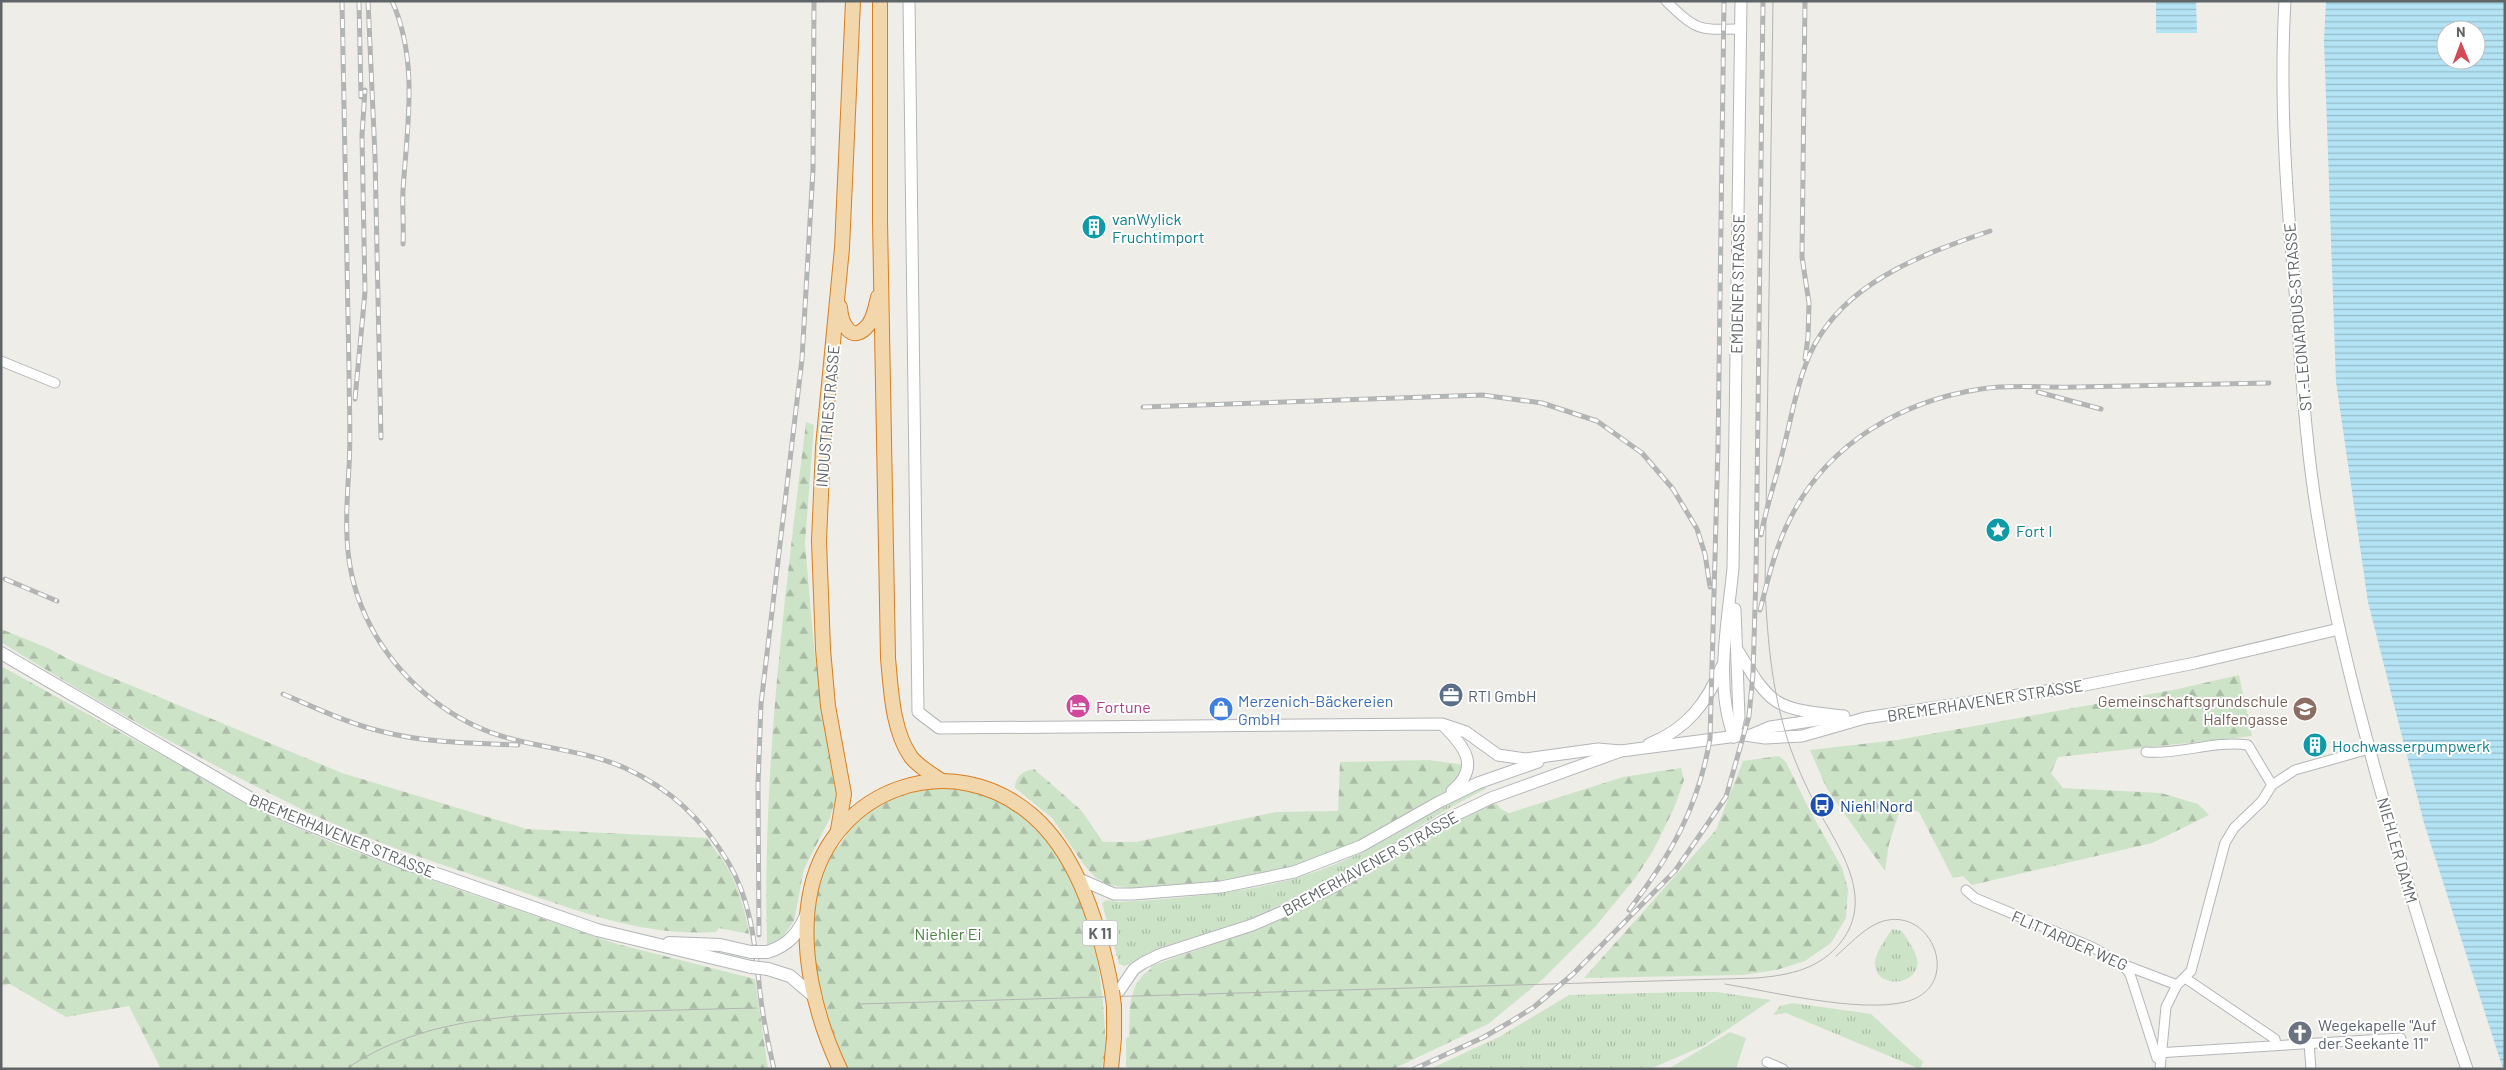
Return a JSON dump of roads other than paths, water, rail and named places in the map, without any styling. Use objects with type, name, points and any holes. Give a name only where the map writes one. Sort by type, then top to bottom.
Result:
[{"type":"highway","name":"INDUSTRIESTRASSE","points":[[834,836],[844,794],[828,706],[819,541],[823,447],[840,269],[853,1]]},
{"type":"highway","points":[[880,1],[886,620],[890,684],[898,725],[906,749],[917,763],[942,781]]},
{"type":"highway","points":[[840,269],[841,318],[844,328],[850,332],[858,333],[870,323],[882,277]]},
{"type":"highway","name":"K 11","points":[[840,1069],[829,1046],[816,998],[808,952],[808,911],[814,875],[834,836],[865,805],[880,796],[915,784],[942,781],[964,783],[1003,795],[1033,815],[1047,831],[1077,878],[1096,921],[1116,991],[1112,1064]]},
{"type":"main road","name":"BREMERHAVENER STRASSE","points":[[1,653],[255,801],[405,863],[597,930],[751,967],[768,969],[790,976],[816,998]]},
{"type":"main road","name":"BREMERHAVENER STRASSE","points":[[649,943],[720,945],[751,952],[767,952],[787,944],[796,935],[808,911]]},
{"type":"street","name":"BREMERHAVENER STRASSE","points":[[909,1],[916,674],[918,712],[939,728],[1442,724],[1466,732],[1498,754],[1526,759],[1598,749],[1634,750],[1751,735],[1770,726],[1844,716],[1865,718]]},
{"type":"street","points":[[1666,1],[1690,24],[1701,29],[1740,29]]},
{"type":"street","name":"EMDENER STRASSE","points":[[1734,737],[1739,717],[1738,650],[1733,568],[1741,1]]},
{"type":"street","name":"ST.-LEONARDUS-STRASSE","points":[[2285,1],[2287,167],[2302,396],[2318,524],[2339,629]]},
{"type":"street","points":[[1,361],[55,383]]},
{"type":"street","name":"EMDENER STRASSE","points":[[1733,568],[1725,659],[1726,709],[1734,737]]},
{"type":"street","name":"BREMERHAVENER STRASSE","points":[[1751,735],[1765,738],[1802,736],[1865,718],[2085,685],[2194,663],[2339,629]]},
{"type":"street","name":"NIEHLER DAMM","points":[[2339,629],[2369,749],[2412,896],[2467,1069]]},
{"type":"street","points":[[1738,650],[1766,692],[1777,702],[1844,716]]},
{"type":"street","name":"EMDENER STRASSE","points":[[1634,750],[1666,735],[1691,719],[1713,687],[1725,659]]},
{"type":"street","name":"BREMERHAVENER STRASSE","points":[[1439,802],[1464,781],[1468,761],[1459,741],[1442,724]]},
{"type":"street","points":[[2146,752],[2166,754],[2233,743],[2248,745],[2272,785]]},
{"type":"street","points":[[2159,1060],[2166,1007],[2178,985],[2191,971],[2225,843],[2234,828],[2262,802],[2272,785],[2294,770],[2369,749]]},
{"type":"street","name":"BREMERHAVENER STRASSE","points":[[1116,991],[1134,970],[1159,955],[1252,925],[1287,910],[1333,887],[1443,821],[1490,798],[1621,751]]},
{"type":"street","points":[[1498,754],[1507,770],[1505,773]]},
{"type":"street","name":"BREMERHAVENER STRASSE","points":[[1077,878],[1114,894],[1221,887],[1259,881],[1331,859],[1390,831],[1439,802],[1505,773],[1552,756]]},
{"type":"street","name":"BREMERHAVENER STRASSE","points":[[1490,798],[1502,784],[1505,773]]},
{"type":"street","name":"FLITTARDER WEG","points":[[1966,890],[1975,898],[2092,947],[2122,964],[2178,985]]},
{"type":"street","points":[[2122,964],[2130,974],[2159,1060]]},
{"type":"street","points":[[2185,978],[2275,1039],[2276,1045]]},
{"type":"street","points":[[2159,1060],[2276,1045],[2401,1038]]},
{"type":"street","points":[[2308,1043],[2311,1069]]},
{"type":"street","points":[[1767,1062],[1783,1069]]},
{"type":"water","points":[[2156,1],[2196,1],[2197,33],[2156,33]]},
{"type":"water","points":[[2326,1],[2505,1],[2505,1069],[2503,1069],[2424,823],[2368,602],[2336,382],[2324,41]]},
{"type":"tram line","points":[[859,1004],[1757,978],[1781,975],[1804,969],[1824,959],[1833,951],[1851,925],[1855,908],[1854,890],[1843,855],[1812,799],[1790,747],[1775,688],[1766,610],[1773,1]]},
{"type":"tram line","points":[[1725,984],[1816,1000],[1864,1005],[1886,1005],[1905,1002],[1924,993],[1934,980],[1937,965],[1934,949],[1926,934],[1913,924],[1897,919],[1872,926],[1836,956]]},
{"type":"tram line","points":[[346,1069],[375,1052],[405,1039],[469,1022],[568,1013],[756,1008]]},
{"type":"railway","points":[[342,1],[350,431],[347,533],[351,574],[365,615],[376,636],[402,671],[417,687],[452,713],[491,733],[597,758],[625,768],[642,776],[671,796],[696,819],[718,846],[728,862],[736,877],[747,909],[774,1069]]},
{"type":"railway","points":[[359,1],[361,97]]},
{"type":"railway","points":[[368,1],[375,156],[381,438]]},
{"type":"railway","points":[[392,1],[406,47],[408,71],[409,94],[403,197],[403,244]]},
{"type":"railway","points":[[759,935],[758,784],[761,704],[802,359],[813,170],[814,1]]},
{"type":"railway","points":[[1629,910],[1658,870],[1681,830],[1698,787],[1710,739],[1718,448],[1724,1]]},
{"type":"railway","points":[[1414,1069],[1484,1037],[1510,1022],[1534,1007],[1573,974],[1675,871],[1726,797],[1749,716],[1753,674],[1756,574],[1763,1]]},
{"type":"railway","points":[[1805,1],[1802,257],[1809,303],[1805,359]]},
{"type":"railway","points":[[355,399],[365,292],[362,135],[365,90]]},
{"type":"railway","points":[[1761,535],[1798,386],[1814,346],[1836,314],[1854,297],[1897,269],[1943,248],[1990,231]]},
{"type":"railway","points":[[1760,610],[1781,539],[1791,517],[1807,491],[1825,467],[1847,447],[1870,430],[1896,415],[1952,395],[1992,388],[2016,386],[2076,387],[2269,383]]},
{"type":"railway","points":[[2038,392],[2101,409]]},
{"type":"railway","points":[[1143,407],[1482,395],[1542,403],[1597,421],[1642,453],[1673,489],[1697,529],[1705,554],[1710,587]]},
{"type":"railway","points":[[5,579],[57,601]]},
{"type":"railway","points":[[283,694],[345,720],[400,736],[450,742],[518,745]]},
{"type":"place","name":"vanWylick Fruchtimport","points":[[1094,227]]},
{"type":"place","name":"Fort I","points":[[1998,530]]},
{"type":"place","name":"RTI GmbH","points":[[1451,695]]},
{"type":"place","name":"Fortune","points":[[1078,706]]},
{"type":"place","name":"Merzenich-Bäckereien GmbH","points":[[1221,709]]},
{"type":"place","name":"Gemeinschaftsgrundschule Halfengasse","points":[[2305,709]]},
{"type":"place","name":"Hochwasserpumpwerk","points":[[2315,745]]},
{"type":"place","name":"Niehl Nord","points":[[1822,805]]},
{"type":"place","name":"Wegekapelle \"Auf der Seekante 11\"","points":[[2300,1033]]},
{"type":"park label","name":"Niehler Ei","points":[[948,933]]}]
